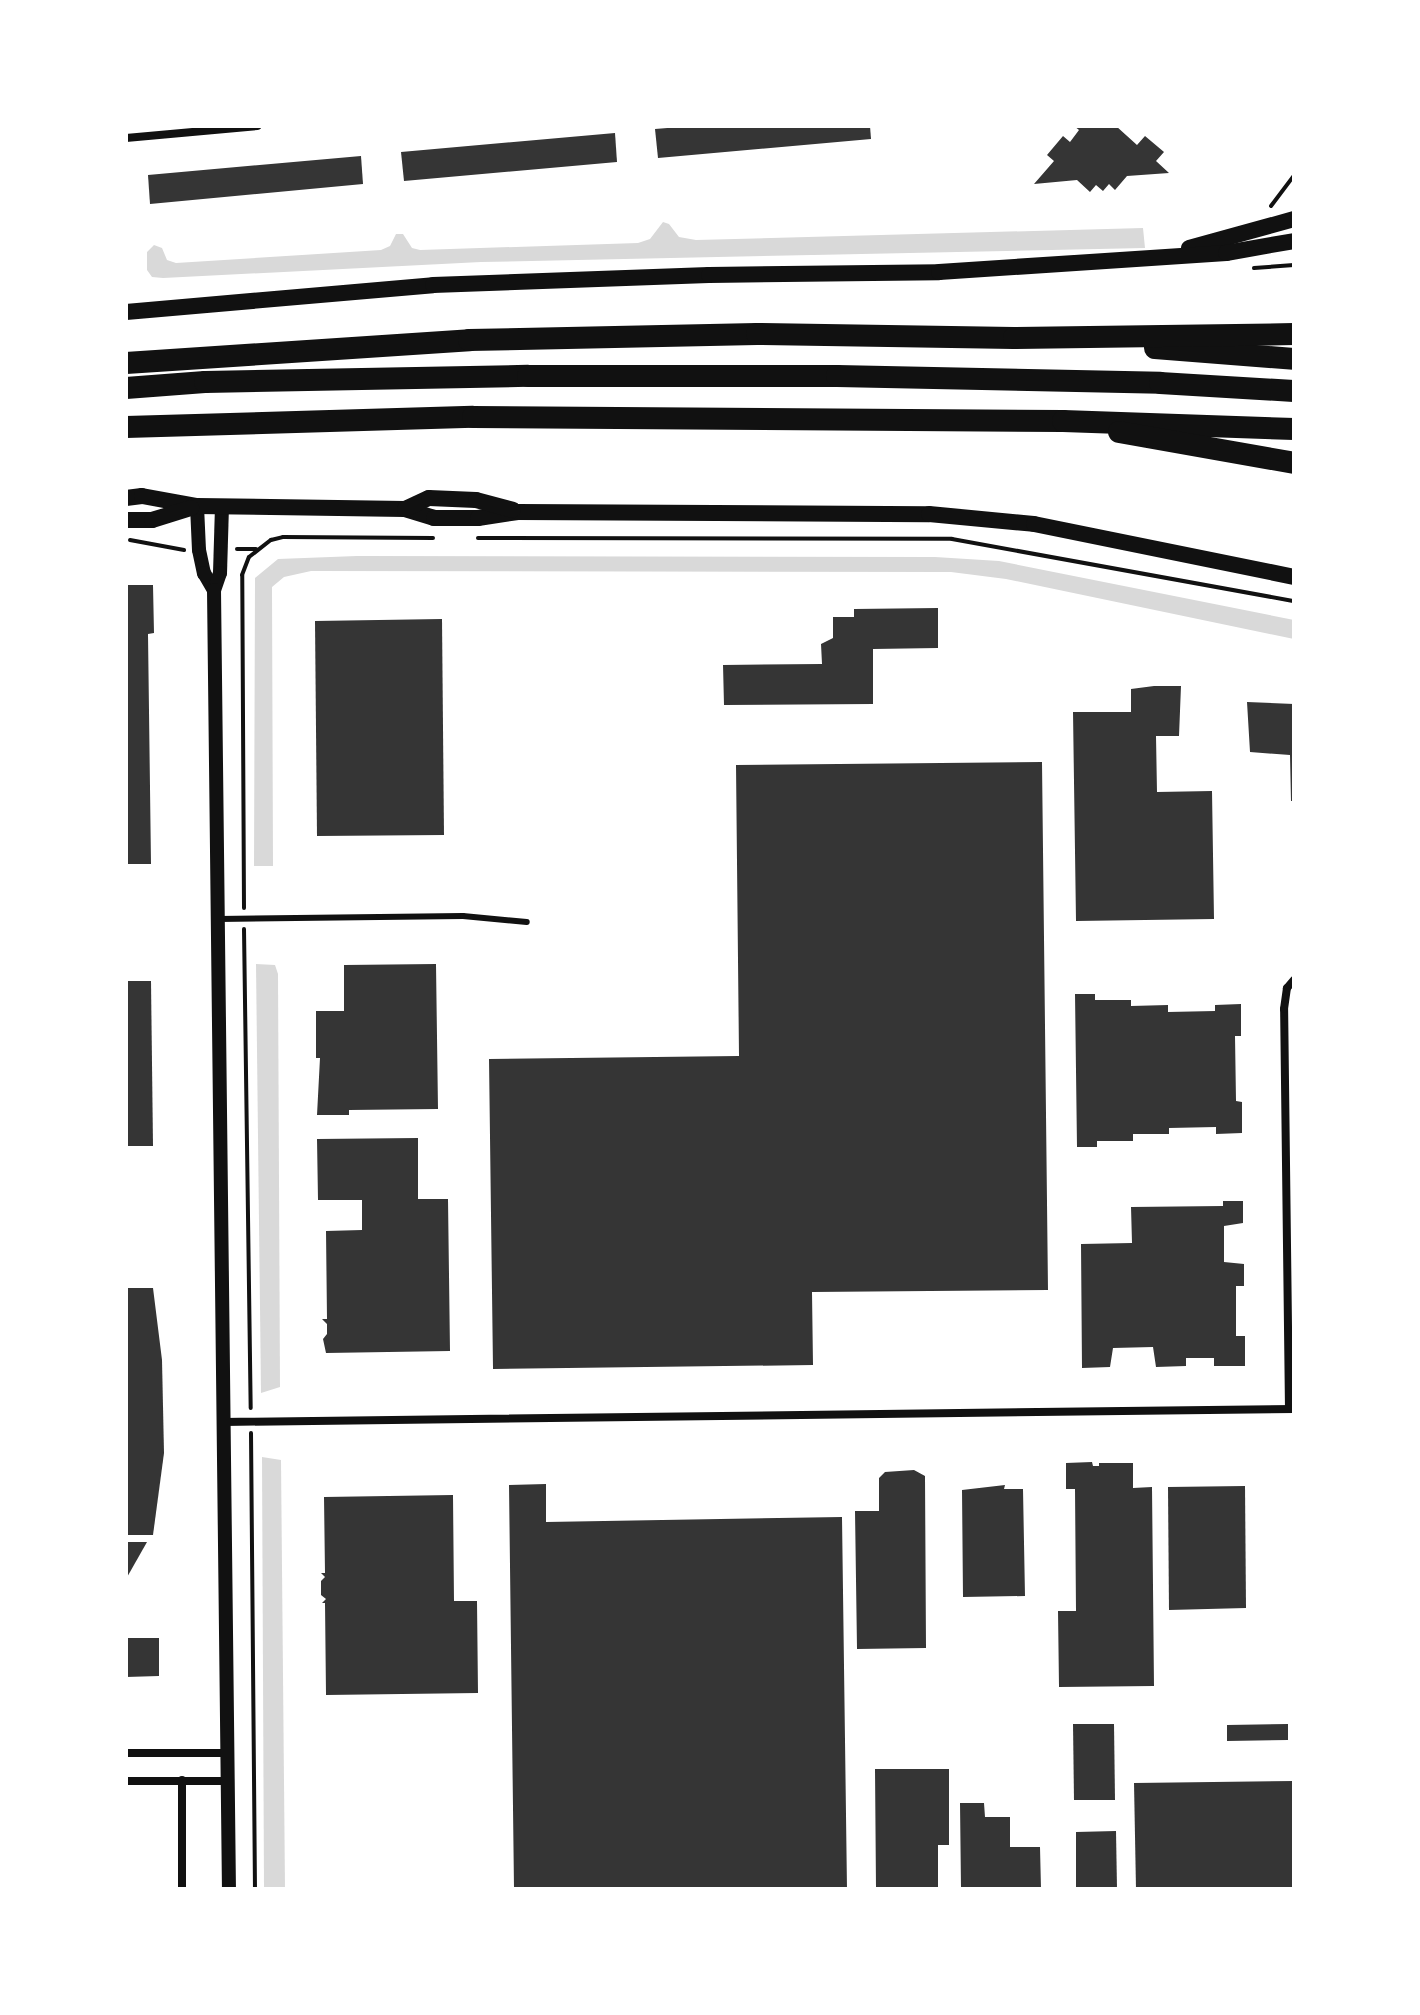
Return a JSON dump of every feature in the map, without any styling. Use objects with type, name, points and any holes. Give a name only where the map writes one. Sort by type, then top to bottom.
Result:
[{"type":"highway","points":[[126,363],[469,340],[757,334],[1014,338],[1294,334]]},
{"type":"highway","points":[[1014,338],[1294,359]]},
{"type":"highway","points":[[126,388],[205,382],[513,376],[837,376],[1160,383],[1294,391]]},
{"type":"highway","points":[[126,427],[473,417],[1063,421],[1294,429]]},
{"type":"highway","points":[[1063,421],[1294,463]]},
{"type":"main road","points":[[1157,256],[1294,219]]},
{"type":"main road","points":[[126,312],[433,285],[709,275],[939,272],[1226,253],[1294,241]]},
{"type":"main road","points":[[126,498],[142,496],[197,506],[405,509],[434,518],[478,518],[518,512],[929,514],[1002,520],[1294,577]]},
{"type":"main road","points":[[126,520],[152,520],[197,506]]},
{"type":"street","points":[[126,138],[257,126]]},
{"type":"street","points":[[197,506],[199,550],[204,573],[214,590]]},
{"type":"street","points":[[222,506],[220,573],[214,590],[229,1889]]},
{"type":"street","points":[[224,1422],[1291,1409],[1284,1009],[1287,988],[1294,980]]},
{"type":"street","points":[[126,1753],[227,1753]]},
{"type":"street","points":[[182,1780],[182,1889]]},
{"type":"street","points":[[126,1781],[228,1781]]},
{"type":"lane","points":[[218,919],[463,916],[527,922]]},
{"type":"path","points":[[1278,198],[1294,176]]},
{"type":"path","points":[[1286,188],[1294,186]]},
{"type":"path","points":[[255,1889],[242,575],[249,557],[271,540],[283,537],[442,538]]},
{"type":"path","points":[[474,538],[952,539],[1294,601]]},
{"type":"shaded area","points":[[663,222],[669,224],[679,237],[696,240],[1143,228],[1145,248],[481,262],[163,278],[152,277],[147,270],[147,252],[154,245],[162,248],[167,260],[176,263],[381,250],[390,246],[396,234],[403,234],[412,248],[420,250],[638,243],[650,239]]},
{"type":"shaded area","points":[[357,556],[935,557],[999,561],[1294,620],[1294,639],[1006,579],[951,572],[311,571],[284,577],[272,587],[273,866],[254,866],[255,578],[278,559]]},
{"type":"shaded area","points":[[256,964],[275,965],[278,974],[280,1387],[261,1393]]},
{"type":"shaded area","points":[[262,1457],[281,1460],[285,1889],[264,1889]]},
{"type":"building","points":[[692,126],[870,126],[871,139],[658,158],[655,129]]},
{"type":"building","points":[[1074,126],[1116,126],[1137,145],[1145,136],[1164,152],[1156,161],[1169,173],[1127,176],[1115,190],[1109,184],[1103,191],[1096,185],[1090,192],[1077,180],[1034,184],[1054,161],[1047,155],[1063,136],[1070,142],[1079,130]]},
{"type":"building","points":[[615,133],[617,162],[404,181],[401,152]]},
{"type":"building","points":[[361,156],[363,184],[150,204],[148,175]]},
{"type":"building","points":[[126,585],[153,585],[154,633],[148,634],[151,864],[126,864]]},
{"type":"building","points":[[938,608],[938,648],[873,649],[873,704],[724,705],[723,665],[822,664],[821,644],[833,638],[833,617],[854,617],[854,609]]},
{"type":"building","points":[[442,619],[444,835],[317,836],[315,621]]},
{"type":"building","points":[[1181,686],[1179,736],[1156,736],[1157,792],[1212,791],[1214,919],[1076,921],[1073,712],[1131,712],[1131,689]]},
{"type":"building","points":[[1247,702],[1294,704],[1294,801],[1291,801],[1290,755],[1250,752]]},
{"type":"building","points":[[1042,762],[1048,1290],[812,1292],[813,1365],[493,1369],[489,1059],[739,1056],[736,765]]},
{"type":"building","points":[[436,964],[438,1109],[349,1110],[349,1115],[317,1115],[320,1058],[316,1058],[316,1011],[344,1011],[344,965]]},
{"type":"building","points":[[126,981],[151,981],[153,1146],[126,1146]]},
{"type":"building","points":[[1075,994],[1095,994],[1095,1000],[1131,1000],[1131,1006],[1168,1005],[1168,1012],[1215,1011],[1215,1005],[1241,1004],[1241,1036],[1235,1036],[1236,1101],[1242,1102],[1242,1133],[1216,1134],[1216,1127],[1169,1128],[1169,1134],[1133,1134],[1133,1141],[1097,1141],[1097,1147],[1077,1147]]},
{"type":"building","points":[[418,1138],[418,1199],[448,1199],[450,1351],[326,1353],[323,1339],[327,1334],[327,1324],[322,1319],[327,1319],[326,1231],[362,1230],[362,1200],[318,1200],[317,1139]]},
{"type":"building","points":[[1223,1201],[1243,1201],[1243,1223],[1224,1226],[1224,1262],[1244,1264],[1244,1286],[1236,1286],[1236,1336],[1245,1336],[1245,1366],[1214,1366],[1214,1358],[1186,1358],[1186,1366],[1156,1367],[1153,1347],[1113,1348],[1110,1367],[1082,1368],[1081,1244],[1132,1243],[1131,1207],[1223,1206]]},
{"type":"building","points":[[126,1288],[153,1288],[162,1360],[164,1453],[153,1535],[126,1535]]},
{"type":"building","points":[[1092,1462],[1093,1466],[1099,1466],[1099,1463],[1133,1463],[1133,1488],[1152,1487],[1154,1686],[1059,1687],[1058,1611],[1076,1611],[1075,1489],[1066,1489],[1066,1463]]},
{"type":"building","points":[[914,1470],[925,1476],[926,1648],[857,1649],[855,1511],[879,1511],[879,1478],[885,1472]]},
{"type":"building","points":[[546,1484],[546,1522],[842,1517],[847,1889],[514,1889],[509,1485]]},
{"type":"building","points":[[1005,1485],[1004,1489],[1023,1489],[1025,1596],[963,1597],[962,1490]]},
{"type":"building","points":[[1245,1486],[1246,1608],[1169,1610],[1168,1487]]},
{"type":"building","points":[[453,1495],[454,1601],[477,1601],[478,1693],[326,1695],[325,1603],[322,1603],[326,1599],[321,1595],[321,1581],[325,1577],[321,1573],[325,1573],[324,1497]]},
{"type":"building","points":[[126,1542],[147,1542],[126,1579]]},
{"type":"building","points":[[126,1638],[159,1638],[159,1676],[126,1677]]},
{"type":"building","points":[[1073,1724],[1114,1724],[1115,1800],[1074,1800]]},
{"type":"building","points":[[1288,1724],[1288,1740],[1227,1741],[1227,1725]]},
{"type":"building","points":[[875,1769],[949,1769],[949,1845],[938,1845],[938,1889],[876,1889]]},
{"type":"building","points":[[1294,1781],[1294,1889],[1136,1889],[1134,1783]]},
{"type":"building","points":[[960,1803],[984,1803],[985,1817],[1010,1817],[1010,1847],[1040,1847],[1041,1889],[961,1889]]},
{"type":"building","points":[[1116,1831],[1117,1889],[1076,1889],[1076,1832]]}]
